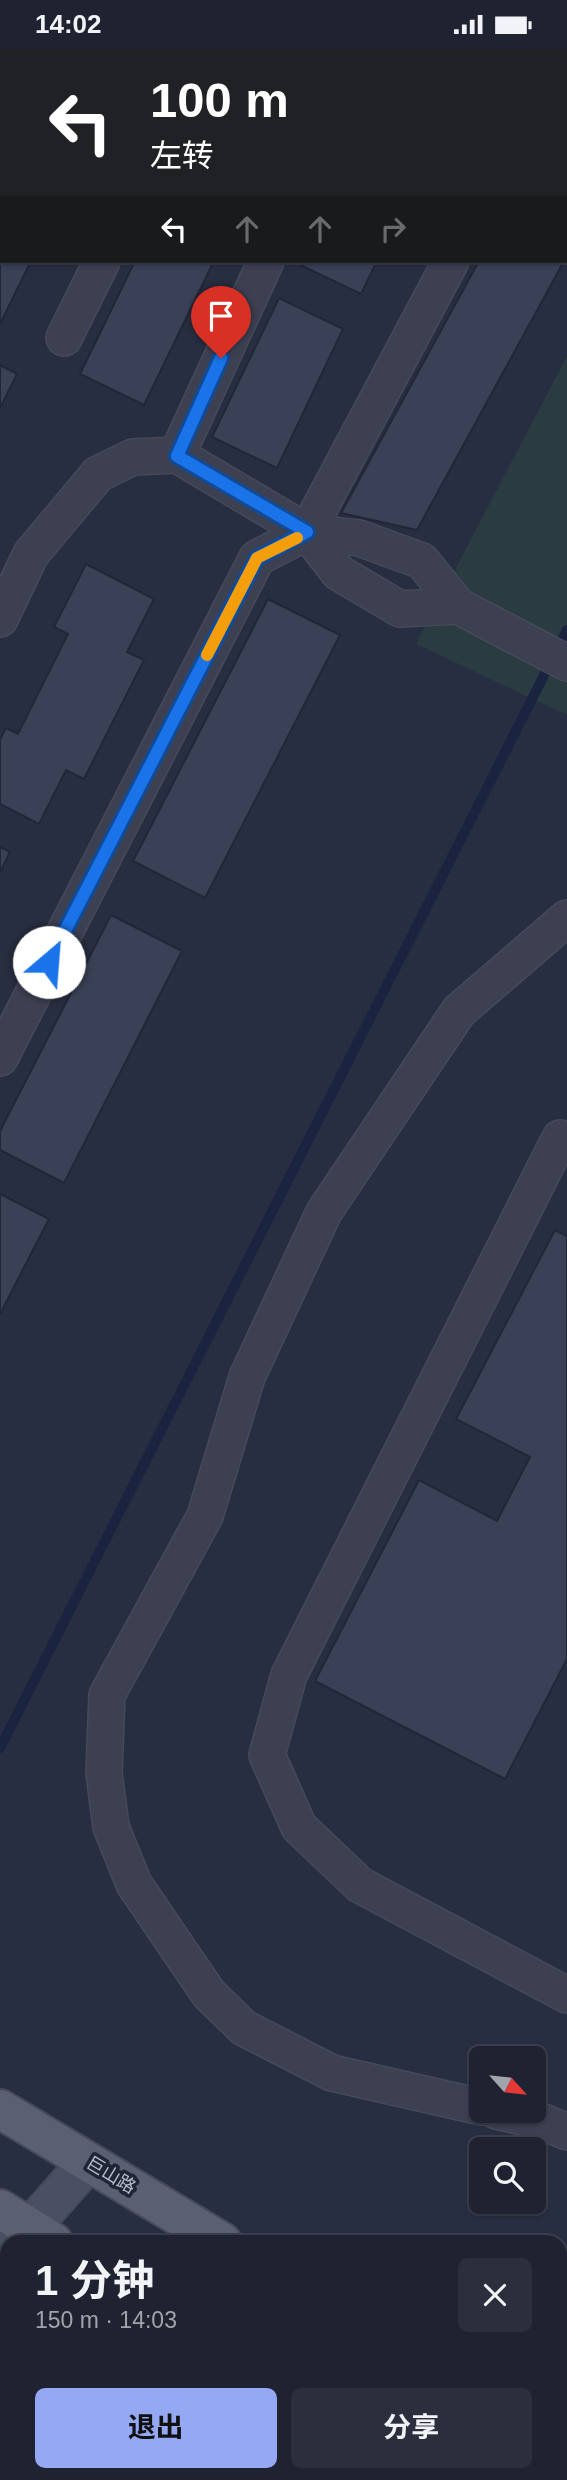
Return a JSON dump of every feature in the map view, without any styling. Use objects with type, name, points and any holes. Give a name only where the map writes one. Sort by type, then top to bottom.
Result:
[{"type":"main road","name":"巨山路","points":[[0,2109],[210,2235]]},
{"type":"street","points":[[64,338],[101,263]]},
{"type":"street","points":[[177,456],[265,263]]},
{"type":"street","points":[[307,532],[450,263]]},
{"type":"street","points":[[0,619],[15,550],[98,474],[133,457],[177,456],[307,532],[339,573],[400,609],[458,606]]},
{"type":"street","points":[[0,1058],[257,558],[307,532],[359,538],[422,562],[458,606],[567,663]]},
{"type":"street","points":[[469,2104],[332,2073],[244,2028],[209,1994],[134,1884],[111,1827],[104,1773],[107,1695],[205,1516],[247,1377],[324,1212],[459,1011],[567,918]]},
{"type":"street","points":[[560,1138],[289,1675],[267,1755],[299,1827],[360,1885],[567,1995]]},
{"type":"street","points":[[546,2123],[567,2132]]},
{"type":"street","points":[[21,2230],[88,2162]]},
{"type":"shaded area","points":[[567,356],[567,715],[416,644]]},
{"type":"building","points":[[0,263],[30,263],[0,324]]},
{"type":"building","points":[[134,263],[212,265],[144,405],[80,374]]},
{"type":"building","points":[[296,263],[376,263],[361,294]]},
{"type":"building","points":[[478,263],[563,263],[417,530],[341,513]]},
{"type":"building","points":[[279,298],[343,329],[277,468],[212,437]]},
{"type":"building","points":[[0,365],[17,374],[0,408]]},
{"type":"building","points":[[86,564],[154,599],[127,652],[144,660],[84,779],[66,770],[39,824],[0,804],[0,739],[6,728],[18,734],[68,634],[54,627]]},
{"type":"building","points":[[268,599],[340,635],[205,898],[133,861]]},
{"type":"building","points":[[0,847],[10,852],[0,872]]},
{"type":"building","points":[[111,915],[182,951],[64,1183],[0,1150],[0,1131]]},
{"type":"building","points":[[0,1194],[49,1219],[0,1314]]},
{"type":"building","points":[[555,1230],[567,1236],[567,1659],[505,1779],[315,1681],[419,1480],[497,1521],[530,1457],[456,1419]]},
{"type":"waterway","points":[[0,1748],[567,630]]},
{"type":"slow traffic","points":[[207,655],[257,558],[297,538]]},
{"type":"route","points":[[49,962],[257,558],[307,532],[177,456],[221,358]]}]
